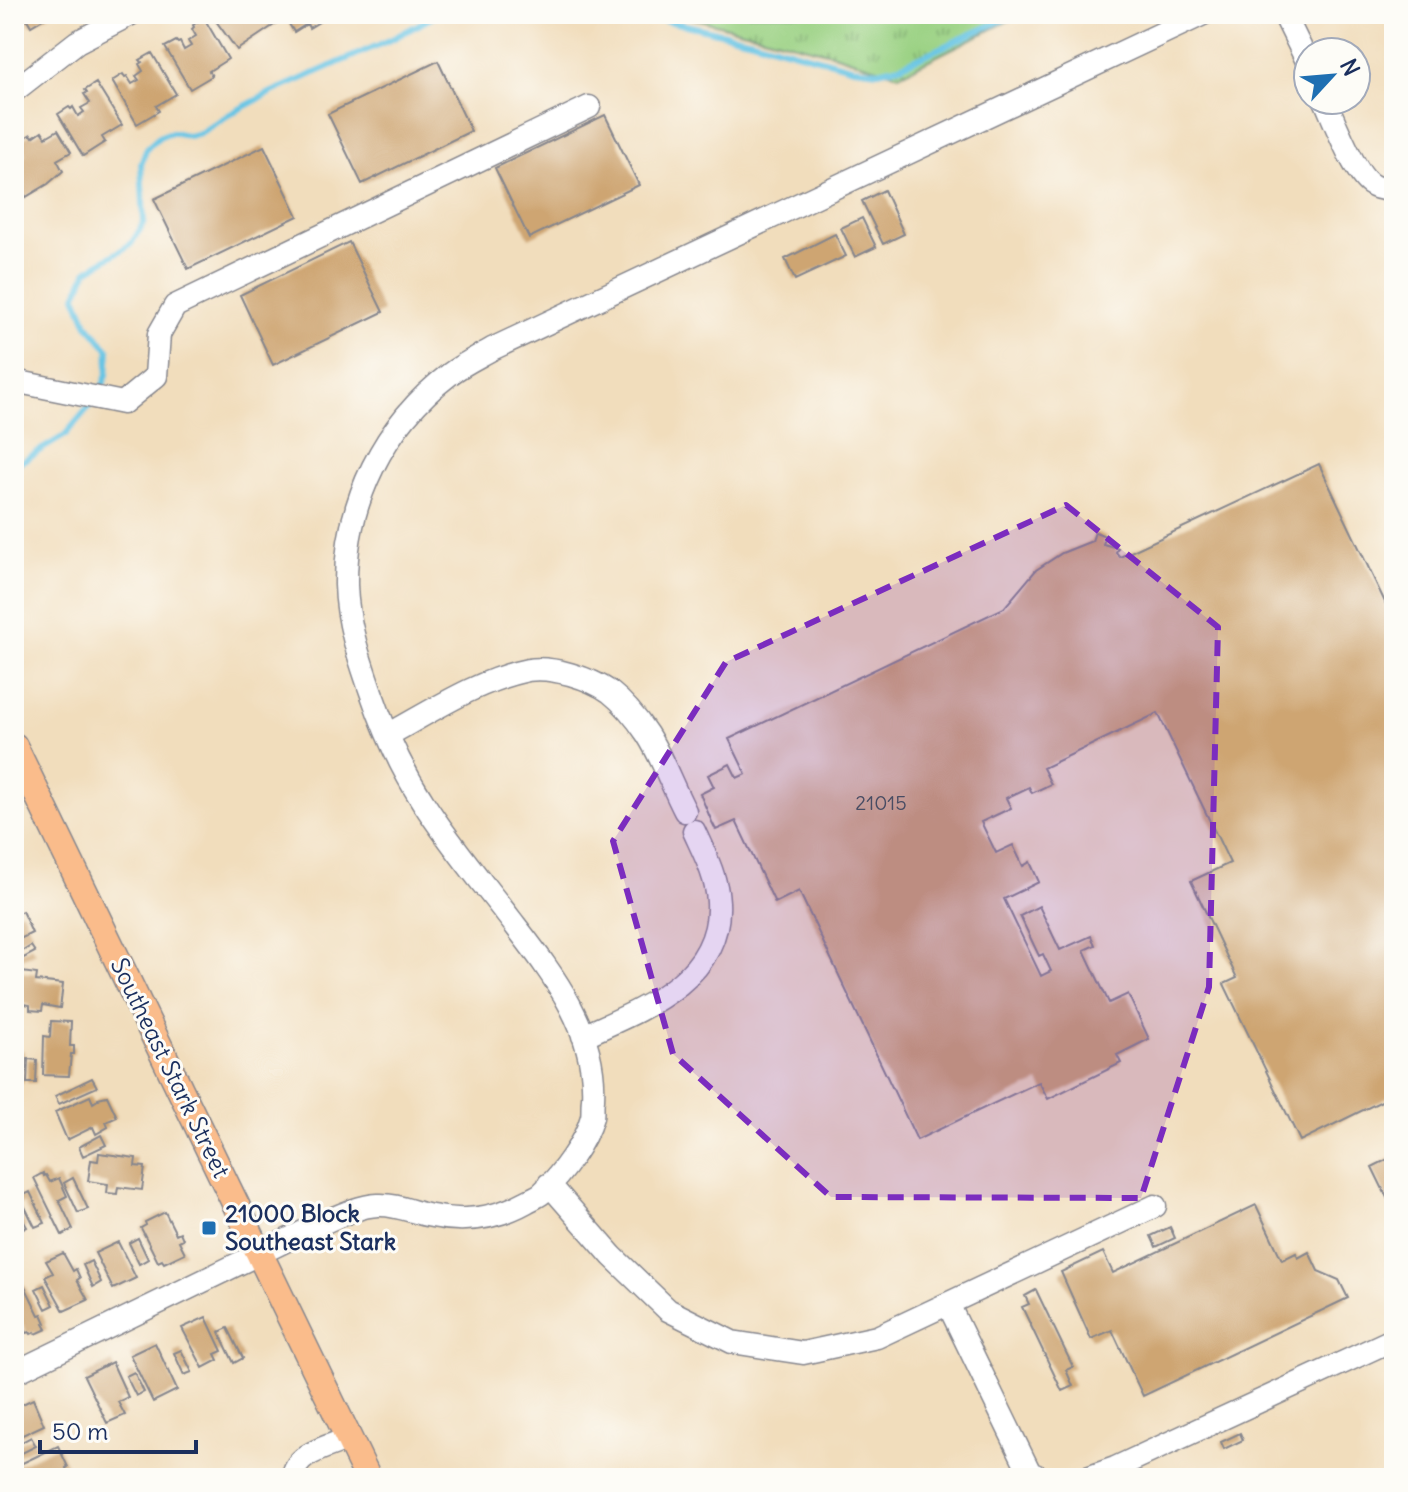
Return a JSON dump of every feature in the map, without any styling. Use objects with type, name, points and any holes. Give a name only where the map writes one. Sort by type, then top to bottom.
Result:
[{"type":"main road","name":"Southeast Stark Street","points":[[14,746],[368,1478]]},
{"type":"street","points":[[14,91],[77,42],[131,14]]},
{"type":"street","points":[[14,1373],[354,1210],[379,1205],[441,1218],[482,1219],[513,1209],[540,1194],[574,1156],[592,1117],[593,1087],[589,1056],[577,1018],[541,959],[421,800],[388,735],[363,670],[351,626],[346,587],[348,544],[357,505],[370,471],[392,434],[419,401],[451,373],[492,349],[1203,14]]},
{"type":"street","points":[[1284,14],[1295,36]]},
{"type":"street","points":[[14,381],[123,403],[156,376],[159,334],[175,306],[589,107]]},
{"type":"street","points":[[1332,116],[1360,175],[1371,185],[1384,190],[1394,189]]},
{"type":"street","points":[[388,735],[457,697],[505,676],[531,669],[584,678],[610,692],[648,736],[711,870],[718,901],[715,934],[702,961],[679,985],[649,1007],[583,1036]]},
{"type":"street","points":[[549,1184],[612,1256],[668,1310],[732,1342],[803,1353],[877,1337],[1155,1206]]},
{"type":"street","points":[[948,1304],[1030,1473],[1042,1478]]},
{"type":"street","points":[[1087,1478],[1115,1468],[1394,1339]]},
{"type":"street","points":[[293,1478],[299,1461],[349,1438]]},
{"type":"highlighted area","points":[[1066,505],[1218,627],[1209,987],[1141,1198],[831,1197],[673,1054],[613,841],[726,662]]},
{"type":"green space","points":[[675,14],[1022,14],[899,75],[827,52]]},
{"type":"building","points":[[24,14],[51,14],[31,26]]},
{"type":"building","points":[[222,14],[271,14],[277,23],[237,50],[216,21],[224,16]]},
{"type":"building","points":[[283,14],[332,14],[309,28],[307,24],[294,32]]},
{"type":"building","points":[[204,18],[228,59],[209,71],[212,76],[190,89],[165,47],[176,41],[184,50],[191,46],[188,41],[196,36],[193,25]]},
{"type":"building","points":[[152,53],[176,94],[156,106],[159,111],[137,124],[112,81],[123,74],[132,84],[139,80],[136,76],[143,71],[140,60]]},
{"type":"building","points":[[438,61],[471,131],[362,184],[328,114]]},
{"type":"building","points":[[96,83],[122,125],[102,137],[105,142],[83,156],[58,114],[69,107],[73,107],[78,116],[84,112],[81,108],[90,103],[85,90]]},
{"type":"building","points":[[605,115],[639,185],[529,238],[495,168]]},
{"type":"building","points":[[58,130],[71,152],[57,160],[63,171],[26,197],[14,176],[14,147],[20,157],[26,154],[18,142],[31,134],[33,137],[42,131],[46,137]]},
{"type":"building","points":[[264,146],[298,216],[188,269],[154,199]]},
{"type":"building","points":[[884,190],[904,234],[883,244],[862,201]]},
{"type":"building","points":[[862,218],[876,247],[855,257],[841,228]]},
{"type":"building","points":[[835,234],[846,256],[795,280],[785,259]]},
{"type":"building","points":[[349,242],[383,312],[273,365],[240,295]]},
{"type":"building","points":[[1319,464],[1394,621],[1394,1083],[1390,1085],[1394,1095],[1300,1141],[1224,984],[1237,978],[1191,881],[1230,863],[1158,713],[1043,768],[1051,784],[1032,793],[1029,787],[1006,798],[1011,808],[981,822],[996,853],[1013,845],[1023,866],[1030,862],[1039,882],[1004,899],[1041,976],[1051,971],[1043,954],[1039,956],[1020,916],[1039,906],[1060,950],[1091,936],[1095,945],[1084,950],[1109,1003],[1128,994],[1149,1039],[1117,1055],[1121,1063],[1048,1099],[1039,1082],[917,1140],[799,891],[775,903],[736,821],[716,830],[712,822],[700,794],[714,787],[708,775],[730,764],[737,778],[746,774],[729,739],[1004,608],[1036,570],[1062,553],[1092,541],[1095,532],[1106,536],[1103,544],[1118,548],[1116,552],[1120,557]]},
{"type":"building","points":[[22,911],[32,933],[14,942],[14,915]]},
{"type":"building","points":[[31,946],[35,952],[14,963],[14,952]]},
{"type":"building","points":[[14,971],[37,974],[36,981],[63,984],[60,1008],[43,1005],[42,1011],[30,1010],[30,1005],[14,1002]]},
{"type":"building","points":[[51,1021],[71,1022],[70,1046],[74,1046],[74,1054],[71,1054],[69,1076],[43,1075],[44,1036],[50,1037]]},
{"type":"building","points":[[18,1044],[24,1056],[20,1056],[24,1082],[14,1084],[14,1045]]},
{"type":"building","points":[[28,1059],[37,1060],[36,1083],[27,1083]]},
{"type":"building","points":[[92,1078],[97,1087],[59,1104],[55,1096]]},
{"type":"building","points":[[90,1096],[93,1103],[107,1096],[117,1117],[106,1122],[108,1127],[96,1134],[93,1127],[67,1140],[55,1112]]},
{"type":"building","points":[[101,1135],[106,1145],[83,1156],[79,1147]]},
{"type":"building","points":[[99,1153],[136,1158],[135,1166],[145,1167],[142,1190],[118,1187],[117,1194],[107,1193],[108,1184],[88,1181],[91,1160],[98,1161]]},
{"type":"building","points":[[1394,1156],[1394,1212],[1372,1167]]},
{"type":"building","points":[[43,1173],[50,1182],[59,1178],[67,1196],[59,1200],[73,1229],[62,1235],[34,1178]]},
{"type":"building","points":[[73,1178],[88,1209],[78,1213],[64,1183]]},
{"type":"building","points":[[14,1185],[20,1197],[30,1192],[45,1223],[35,1227],[23,1203],[16,1207],[27,1227],[14,1234]]},
{"type":"building","points":[[1256,1205],[1282,1260],[1296,1253],[1298,1258],[1309,1252],[1318,1271],[1339,1280],[1348,1298],[1143,1396],[1112,1330],[1091,1339],[1061,1272],[1103,1252],[1113,1273]]},
{"type":"building","points":[[165,1212],[176,1234],[180,1232],[183,1239],[179,1241],[185,1253],[164,1263],[162,1260],[158,1262],[141,1228],[146,1225],[145,1222]]},
{"type":"building","points":[[1170,1227],[1175,1238],[1156,1247],[1151,1236]]},
{"type":"building","points":[[138,1238],[148,1259],[139,1264],[129,1243]]},
{"type":"building","points":[[118,1242],[136,1278],[113,1289],[95,1253]]},
{"type":"building","points":[[63,1253],[73,1271],[76,1269],[80,1278],[77,1280],[88,1300],[64,1311],[45,1277],[53,1273],[46,1261]]},
{"type":"building","points":[[91,1261],[101,1282],[93,1287],[83,1265]]},
{"type":"building","points":[[19,1274],[46,1323],[47,1329],[36,1334],[27,1333],[17,1314],[22,1312],[14,1295],[14,1277]]},
{"type":"building","points":[[44,1285],[54,1305],[46,1309],[36,1289]]},
{"type":"building","points":[[1036,1290],[1073,1367],[1066,1370],[1073,1386],[1062,1391],[1022,1307],[1029,1304],[1025,1296]]},
{"type":"building","points":[[206,1317],[222,1351],[215,1354],[218,1360],[203,1368],[182,1328]]},
{"type":"building","points":[[228,1328],[243,1358],[234,1363],[219,1332]]},
{"type":"building","points":[[155,1343],[177,1390],[153,1402],[130,1355]]},
{"type":"building","points":[[181,1350],[192,1372],[184,1375],[174,1353]]},
{"type":"building","points":[[112,1362],[128,1397],[118,1402],[125,1415],[107,1423],[84,1376]]},
{"type":"building","points":[[134,1372],[144,1392],[136,1396],[126,1376]]},
{"type":"building","points":[[33,1399],[44,1425],[14,1439],[14,1408]]},
{"type":"building","points":[[1240,1433],[1243,1440],[1224,1449],[1221,1442]]},
{"type":"building","points":[[31,1437],[36,1446],[14,1457],[14,1446]]},
{"type":"building","points":[[58,1446],[68,1473],[59,1478],[14,1478],[14,1467]]},
{"type":"waterway","points":[[100,392],[107,375],[109,350],[88,325],[76,296],[87,271],[131,244],[144,223],[141,164],[147,148],[168,133],[189,136],[200,133],[272,92],[392,39],[438,14]]},
{"type":"waterway","points":[[637,14],[752,40],[854,68],[878,71],[900,66],[1016,14]]},
{"type":"waterway","points":[[14,466],[64,436],[94,401]]},
{"type":"place","name":"21000 Block Southeast Stark","points":[[209,1228]]}]
